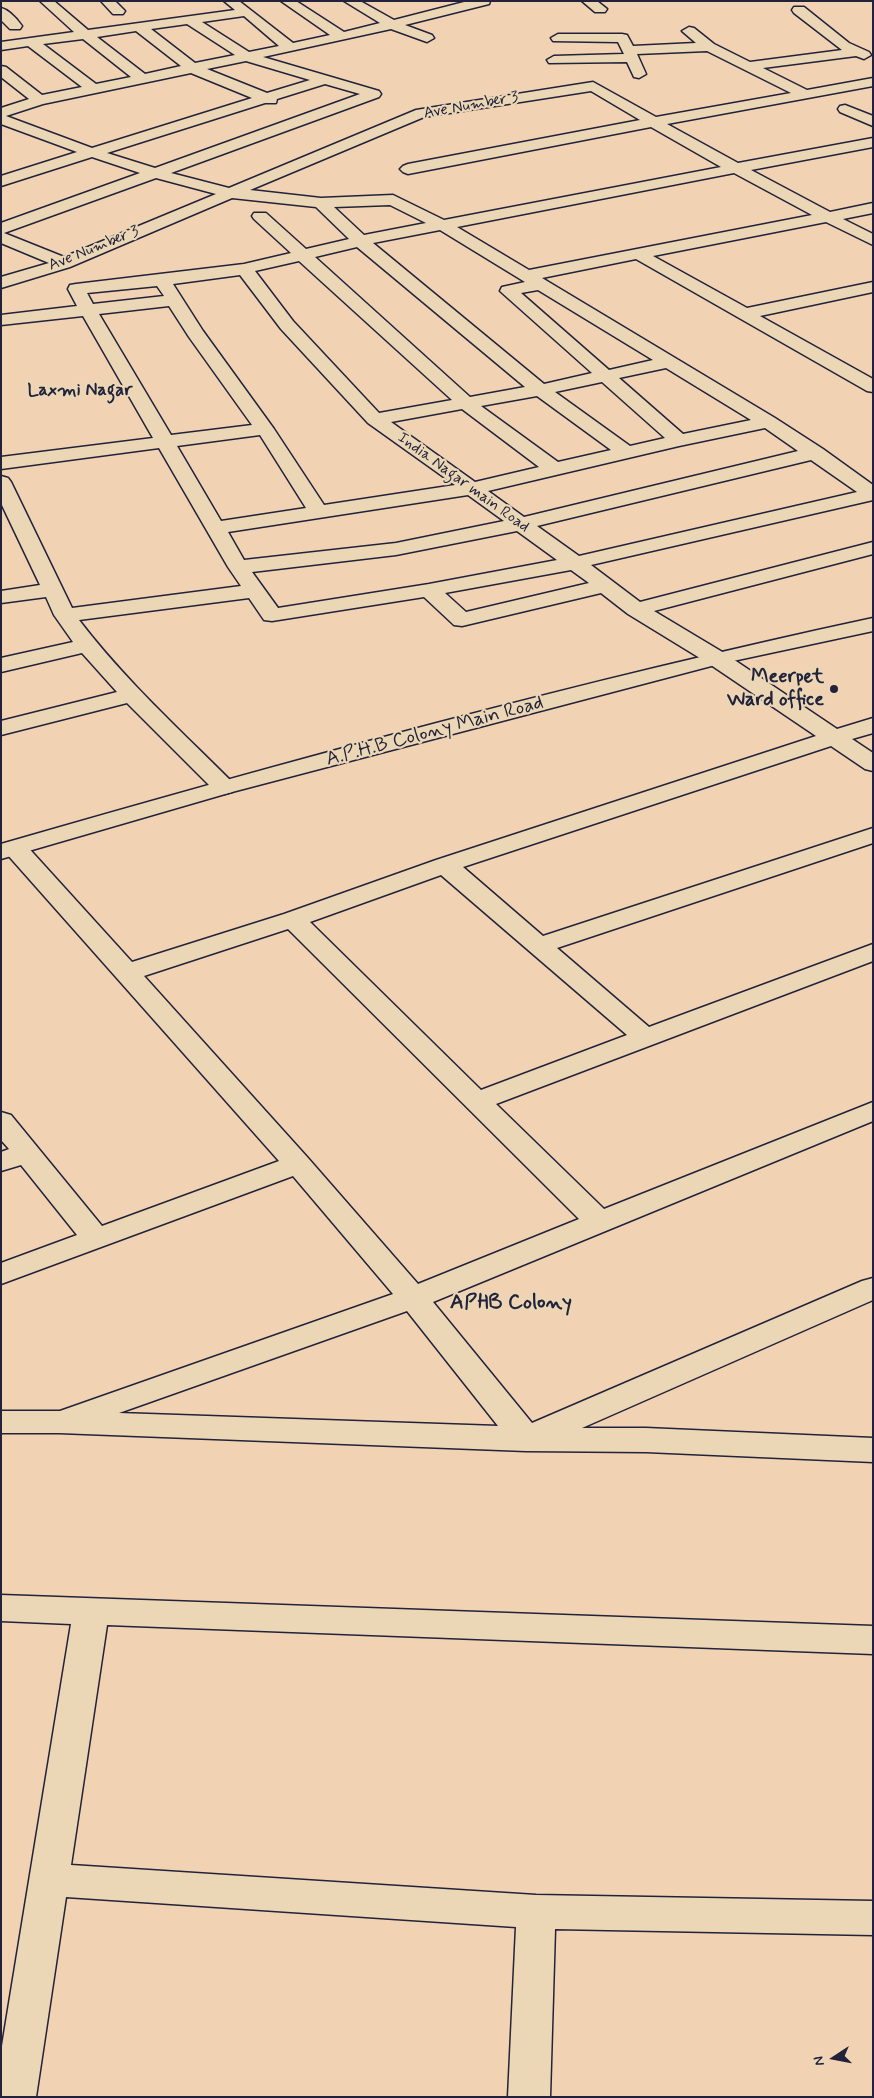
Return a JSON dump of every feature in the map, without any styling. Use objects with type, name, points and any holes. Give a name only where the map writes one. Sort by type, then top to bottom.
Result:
[{"type":"street","points":[[46,1],[64,18],[142,78]]},
{"type":"street","points":[[100,13],[123,10],[108,1]]},
{"type":"street","points":[[230,1],[247,12],[290,48]]},
{"type":"street","points":[[287,1],[342,37]]},
{"type":"street","points":[[350,1],[393,25],[427,38]]},
{"type":"street","points":[[588,1],[600,9]]},
{"type":"street","points":[[3,119],[39,100],[342,37],[475,2]]},
{"type":"street","points":[[799,10],[838,42],[861,47],[873,58]]},
{"type":"street","points":[[1,12],[20,25],[1,28]]},
{"type":"street","points":[[1,46],[247,12]]},
{"type":"street","points":[[45,21],[82,16]]},
{"type":"street","points":[[1,229],[374,94],[247,57],[188,19]]},
{"type":"street","points":[[138,26],[192,68],[312,116]]},
{"type":"street","points":[[689,31],[709,47],[803,93]]},
{"type":"street","points":[[558,38],[622,38],[639,74]]},
{"type":"street","points":[[31,42],[92,88]]},
{"type":"street","points":[[554,60],[709,47]]},
{"type":"street","points":[[748,66],[861,47]]},
{"type":"street","points":[[1,70],[39,100]]},
{"type":"street","points":[[1,181],[323,80]]},
{"type":"street","points":[[408,169],[528,144],[652,123],[803,93],[873,82]]},
{"type":"street","name":"Ave Number 3","points":[[1,283],[64,263],[421,113],[593,86],[652,123],[735,169],[873,240]]},
{"type":"street","points":[[846,109],[873,122]]},
{"type":"street","points":[[3,119],[90,152],[155,173],[231,193],[321,203],[393,200],[444,226],[768,422],[816,453],[873,494]]},
{"type":"street","points":[[873,142],[360,241],[244,268],[162,280],[76,289],[238,567],[272,615],[429,590],[575,563],[873,494]]},
{"type":"street","points":[[1,164],[26,174]]},
{"type":"street","points":[[321,203],[360,241],[540,390],[626,453]]},
{"type":"street","points":[[679,440],[508,291],[534,280],[638,254],[873,208]]},
{"type":"street","points":[[260,216],[467,404],[556,470]]},
{"type":"street","points":[[1,237],[64,263]]},
{"type":"street","points":[[638,254],[873,386]]},
{"type":"street","name":"India Nagar main Road","points":[[244,268],[287,325],[375,419],[636,609],[716,658],[873,764]]},
{"type":"street","points":[[162,280],[195,333],[265,429],[318,512]]},
{"type":"street","points":[[744,314],[873,287]]},
{"type":"street","points":[[1,320],[175,300]]},
{"type":"street","points":[[375,419],[540,390],[669,362]]},
{"type":"street","points":[[215,528],[470,489],[679,440],[768,422]]},
{"type":"street","points":[[1,463],[265,429]]},
{"type":"street","points":[[238,567],[396,549],[520,524],[816,453]]},
{"type":"street","points":[[1,482],[65,615],[87,645],[132,695],[224,787]]},
{"type":"street","points":[[636,609],[873,548]]},
{"type":"street","points":[[429,590],[462,620],[604,586]]},
{"type":"street","points":[[1,597],[53,590]]},
{"type":"street","points":[[65,615],[255,591]]},
{"type":"street","name":"A.P.H.B Colony Main Road","points":[[8,850],[224,787],[716,658],[869,628]]},
{"type":"street","points":[[1,665],[87,645]]},
{"type":"street","points":[[1,728],[132,695]]},
{"type":"street","points":[[125,973],[293,919],[445,865],[873,725]]},
{"type":"street","points":[[540,945],[873,835]]},
{"type":"street","points":[[8,850],[125,973],[298,1164],[413,1298],[526,1440]]},
{"type":"street","points":[[445,865],[645,1037]]},
{"type":"street","points":[[293,919],[599,1222]]},
{"type":"street","points":[[477,1101],[873,952]]},
{"type":"street","points":[[59,1422],[413,1298],[873,1112]]},
{"type":"street","points":[[1,1120],[14,1158],[96,1239]]},
{"type":"street","points":[[1,1274],[298,1164]]},
{"type":"street","points":[[526,1440],[873,1288]]},
{"type":"street","points":[[1,1422],[59,1422],[526,1440],[646,1440],[873,1450]]},
{"type":"street","points":[[1,1608],[873,1640]]},
{"type":"street","points":[[15,2097],[90,1612]]},
{"type":"street","points":[[49,1880],[536,1912],[873,1918]]},
{"type":"street","points":[[529,2097],[536,1912]]},
{"type":"place","name":"Meerpet Ward office","points":[[834,689]]},
{"type":"district","name":"Laxmi Nagar","points":[[80,391]]},
{"type":"district","name":"APHB Colony","points":[[511,1304]]}]
